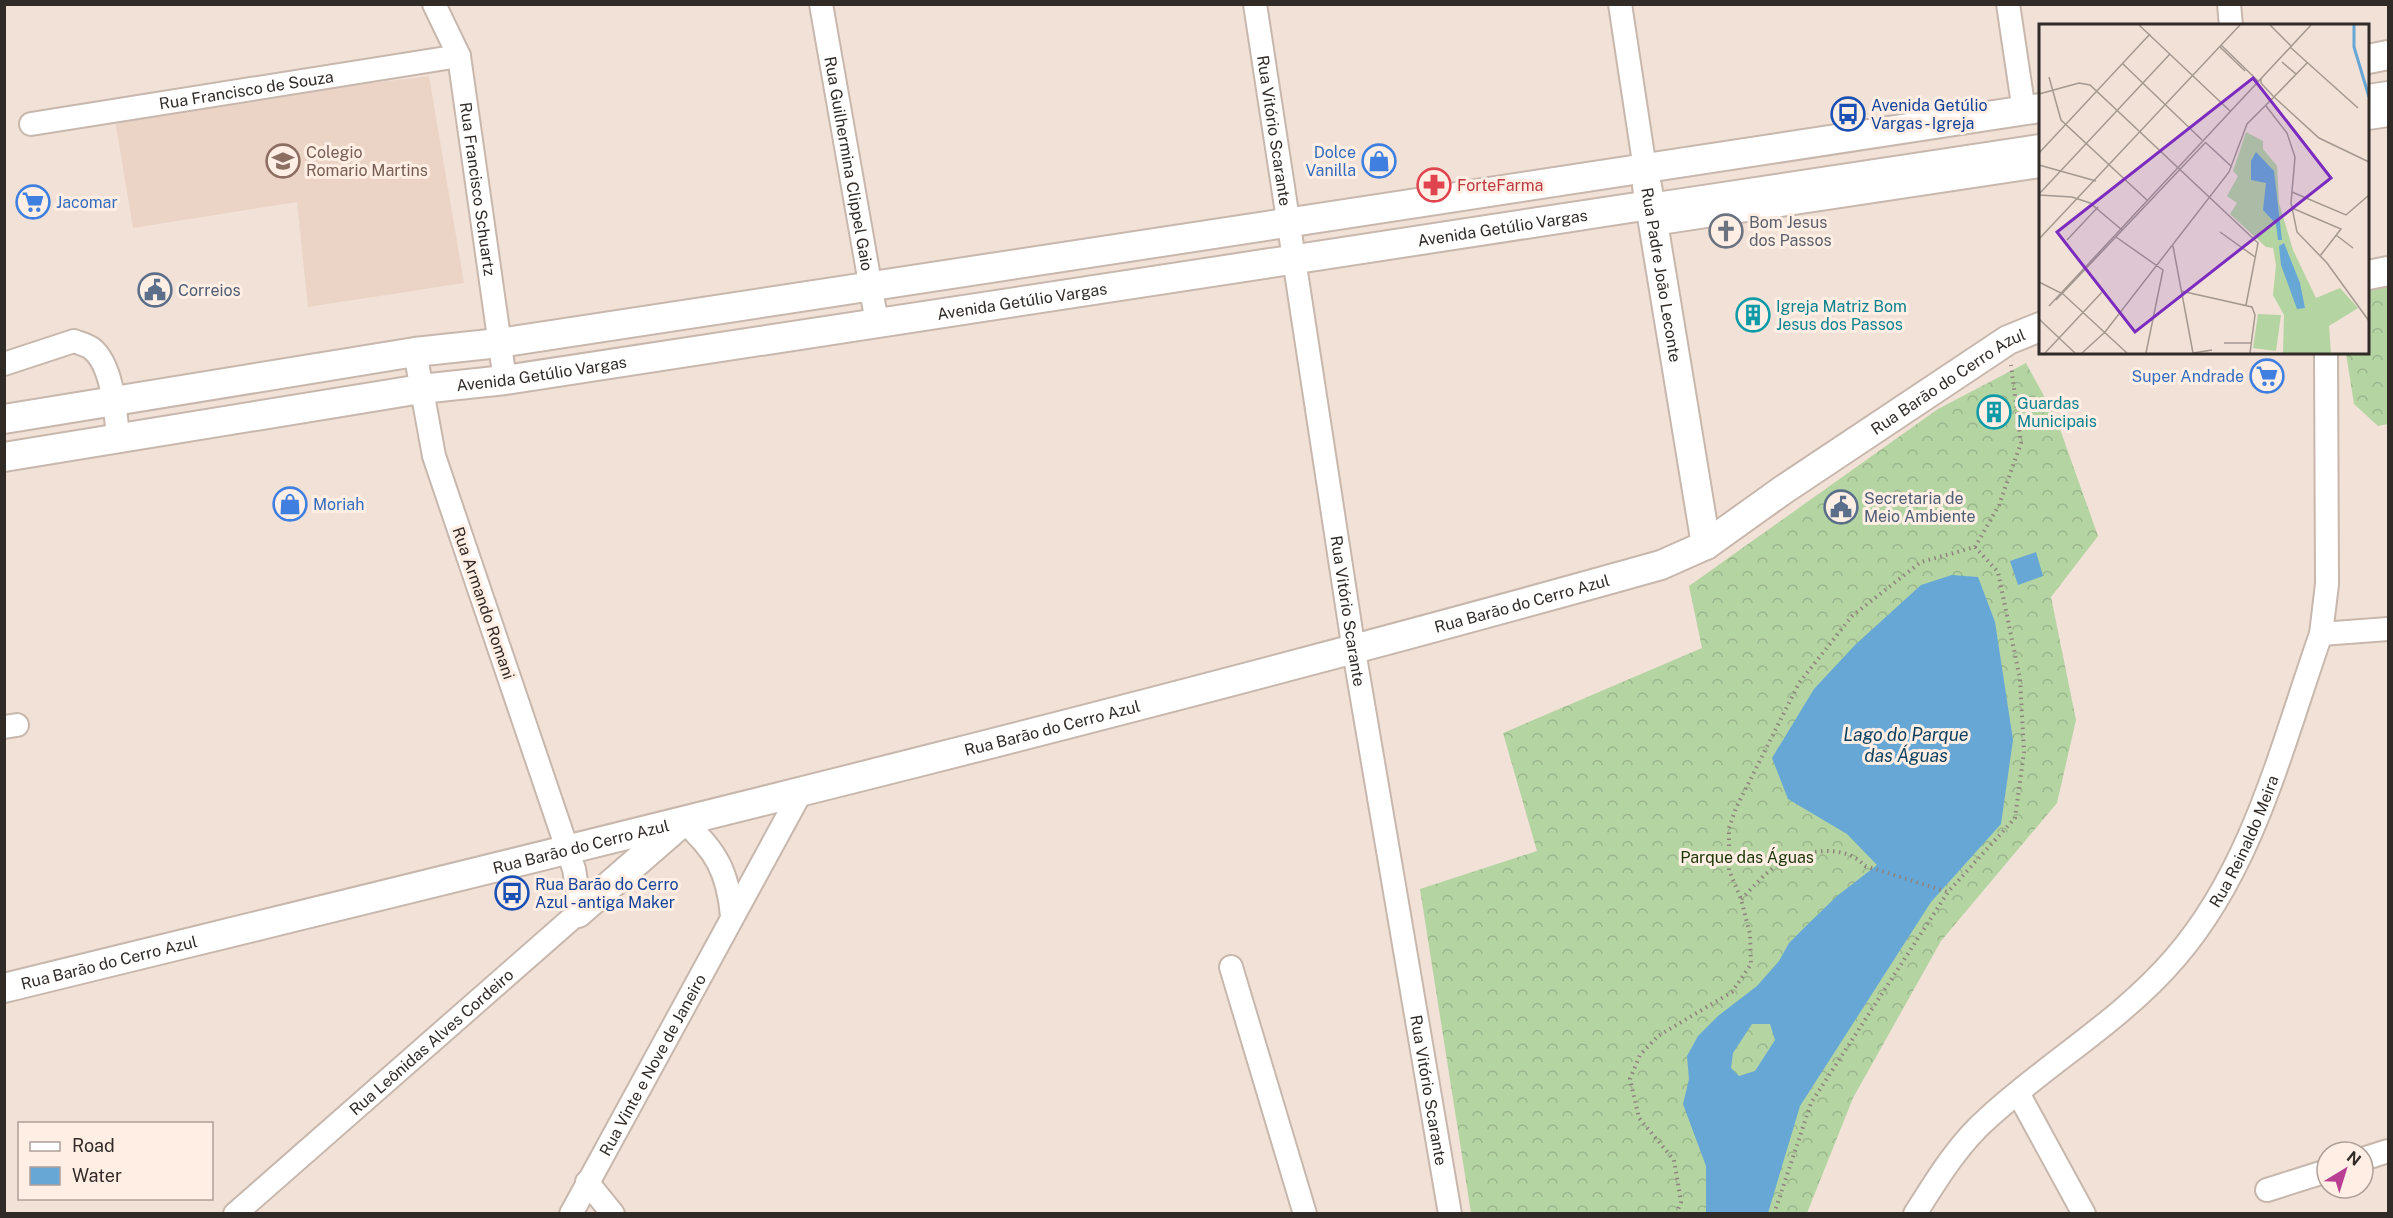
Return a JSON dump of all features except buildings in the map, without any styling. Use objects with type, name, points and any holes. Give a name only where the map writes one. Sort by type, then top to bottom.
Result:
[{"type":"main road","points":[[4,419],[415,352],[499,343],[2032,109]]},
{"type":"main road","name":"Rua Padre João Leconte","points":[[1645,169],[1706,545]]},
{"type":"main road","name":"Avenida Getúlio Vargas","points":[[4,458],[421,389],[505,380],[1295,259],[1651,215]]},
{"type":"main road","points":[[2369,275],[2388,271]]},
{"type":"main road","name":"Rua Barão do Cerro Azul","points":[[4,988],[801,792],[1354,651],[1661,565],[1706,545],[2008,340],[2039,327]]},
{"type":"main road","points":[[578,913],[683,821]]},
{"type":"street","name":"Rua Francisco Schuartz","points":[[434,4],[459,56],[505,380]]},
{"type":"street","name":"Rua Guilhermina Clippel Gaio","points":[[821,4],[877,323]]},
{"type":"street","name":"Rua Vitório Scarante","points":[[1255,4],[1291,221],[1354,651],[1450,1214]]},
{"type":"street","name":"Rua Padre João Leconte","points":[[1620,4],[1645,169]]},
{"type":"street","points":[[2008,4],[2032,109]]},
{"type":"street","points":[[2229,4],[2231,24]]},
{"type":"street","name":"Rua Francisco de Souza","points":[[31,124],[459,56]]},
{"type":"street","points":[[2369,96],[2388,93]]},
{"type":"street","points":[[2369,118],[2388,115]]},
{"type":"street","name":"Avenida Getúlio Vargas","points":[[1651,215],[2039,146]]},
{"type":"street","name":"Avenida Getúlio Vargas","points":[[1651,215],[2039,166]]},
{"type":"street","points":[[4,364],[74,341],[93,349],[107,373],[115,401],[118,439]]},
{"type":"street","name":"Rua Armando Romani","points":[[415,352],[434,456],[567,850]]},
{"type":"street","name":"Rua Reinaldo Meira","points":[[1917,1212],[1941,1171],[1965,1141],[1989,1117],[2151,983],[2199,928],[2234,871],[2321,634],[2327,584],[2326,354]]},
{"type":"street","points":[[2321,634],[2388,629]]},
{"type":"street","name":"Rua Vinte e Nove de Janeiro","points":[[571,1214],[801,792]]},
{"type":"street","points":[[683,821],[704,839],[720,862],[729,888],[732,916]]},
{"type":"street","points":[[567,850],[578,893],[578,913]]},
{"type":"street","name":"Rua Leônidas Alves Cordeiro","points":[[235,1214],[578,913]]},
{"type":"street","points":[[1232,967],[1305,1214]]},
{"type":"street","points":[[2018,1093],[2084,1214]]},
{"type":"street","points":[[2267,1190],[2315,1175]]},
{"type":"street","points":[[587,1182],[613,1214]]},
{"type":"path","points":[[1676,1214],[1681,1202],[1674,1160],[1639,1118],[1630,1079],[1640,1055],[1658,1036],[1732,992],[1751,964],[1750,934],[1742,899],[1729,870],[1729,828],[1770,737],[1799,683],[1852,616],[1921,562],[1975,547],[1999,505],[2021,443],[2008,340]]},
{"type":"path","points":[[1774,1214],[1811,1103],[1948,892],[2015,818],[2024,752],[2020,679],[1998,573],[1975,547]]},
{"type":"path","points":[[1742,899],[1778,864],[1820,849],[1858,858],[1865,866],[1948,892]]},
{"type":"shaded area","name":"Colegio Romario Martins","points":[[429,76],[464,283],[308,307],[297,202],[133,228],[115,120],[282,94]]},
{"type":"green space","points":[[2388,286],[2388,424],[2378,426],[2354,404],[2346,354],[2369,354],[2369,290]]},
{"type":"green space","name":"Parque das Águas","points":[[2026,363],[2056,418],[2098,536],[2051,597],[2076,720],[2057,803],[1941,941],[1853,1098],[1807,1213],[1471,1213],[1420,889],[1537,851],[1503,733],[1702,648],[1689,586],[1938,409]]},
{"type":"water","points":[[2036,552],[2043,576],[2018,585],[2010,561]]},
{"type":"water","name":"Lago do Parque das Águas","points":[[1952,575],[1978,577],[1995,622],[2013,740],[2001,824],[1931,902],[1800,1106],[1768,1213],[1706,1213],[1706,1166],[1683,1104],[1689,1079],[1687,1056],[1698,1036],[1718,1016],[1757,986],[1779,961],[1789,943],[1837,896],[1877,865],[1847,834],[1788,799],[1772,758],[1814,689],[1855,645],[1921,585]],"holes":[[[1752,1024],[1770,1024],[1775,1040],[1755,1071],[1739,1076],[1731,1068],[1733,1053]]]},
{"type":"place","name":"Avenida Getúlio Vargas - Igreja","points":[[1848,114]]},
{"type":"place","name":"Colegio Romario Martins","points":[[283,161]]},
{"type":"place","name":"Dolce Vanilla","points":[[1379,161]]},
{"type":"place","name":"ForteFarma","points":[[1434,185]]},
{"type":"place","name":"Jacomar","points":[[33,202]]},
{"type":"place","name":"Bom Jesus dos Passos","points":[[1726,231]]},
{"type":"place","name":"Correios","points":[[155,290]]},
{"type":"place","name":"Igreja Matriz Bom Jesus dos Passos","points":[[1753,315]]},
{"type":"place","name":"Super Andrade","points":[[2267,376]]},
{"type":"place","name":"Guardas Municipais","points":[[1994,412]]},
{"type":"place","name":"Moriah","points":[[290,504]]},
{"type":"place","name":"Secretaria de Meio Ambiente","points":[[1841,507]]},
{"type":"place","name":"Rua Barão do Cerro Azul - antiga Maker","points":[[512,893]]}]
